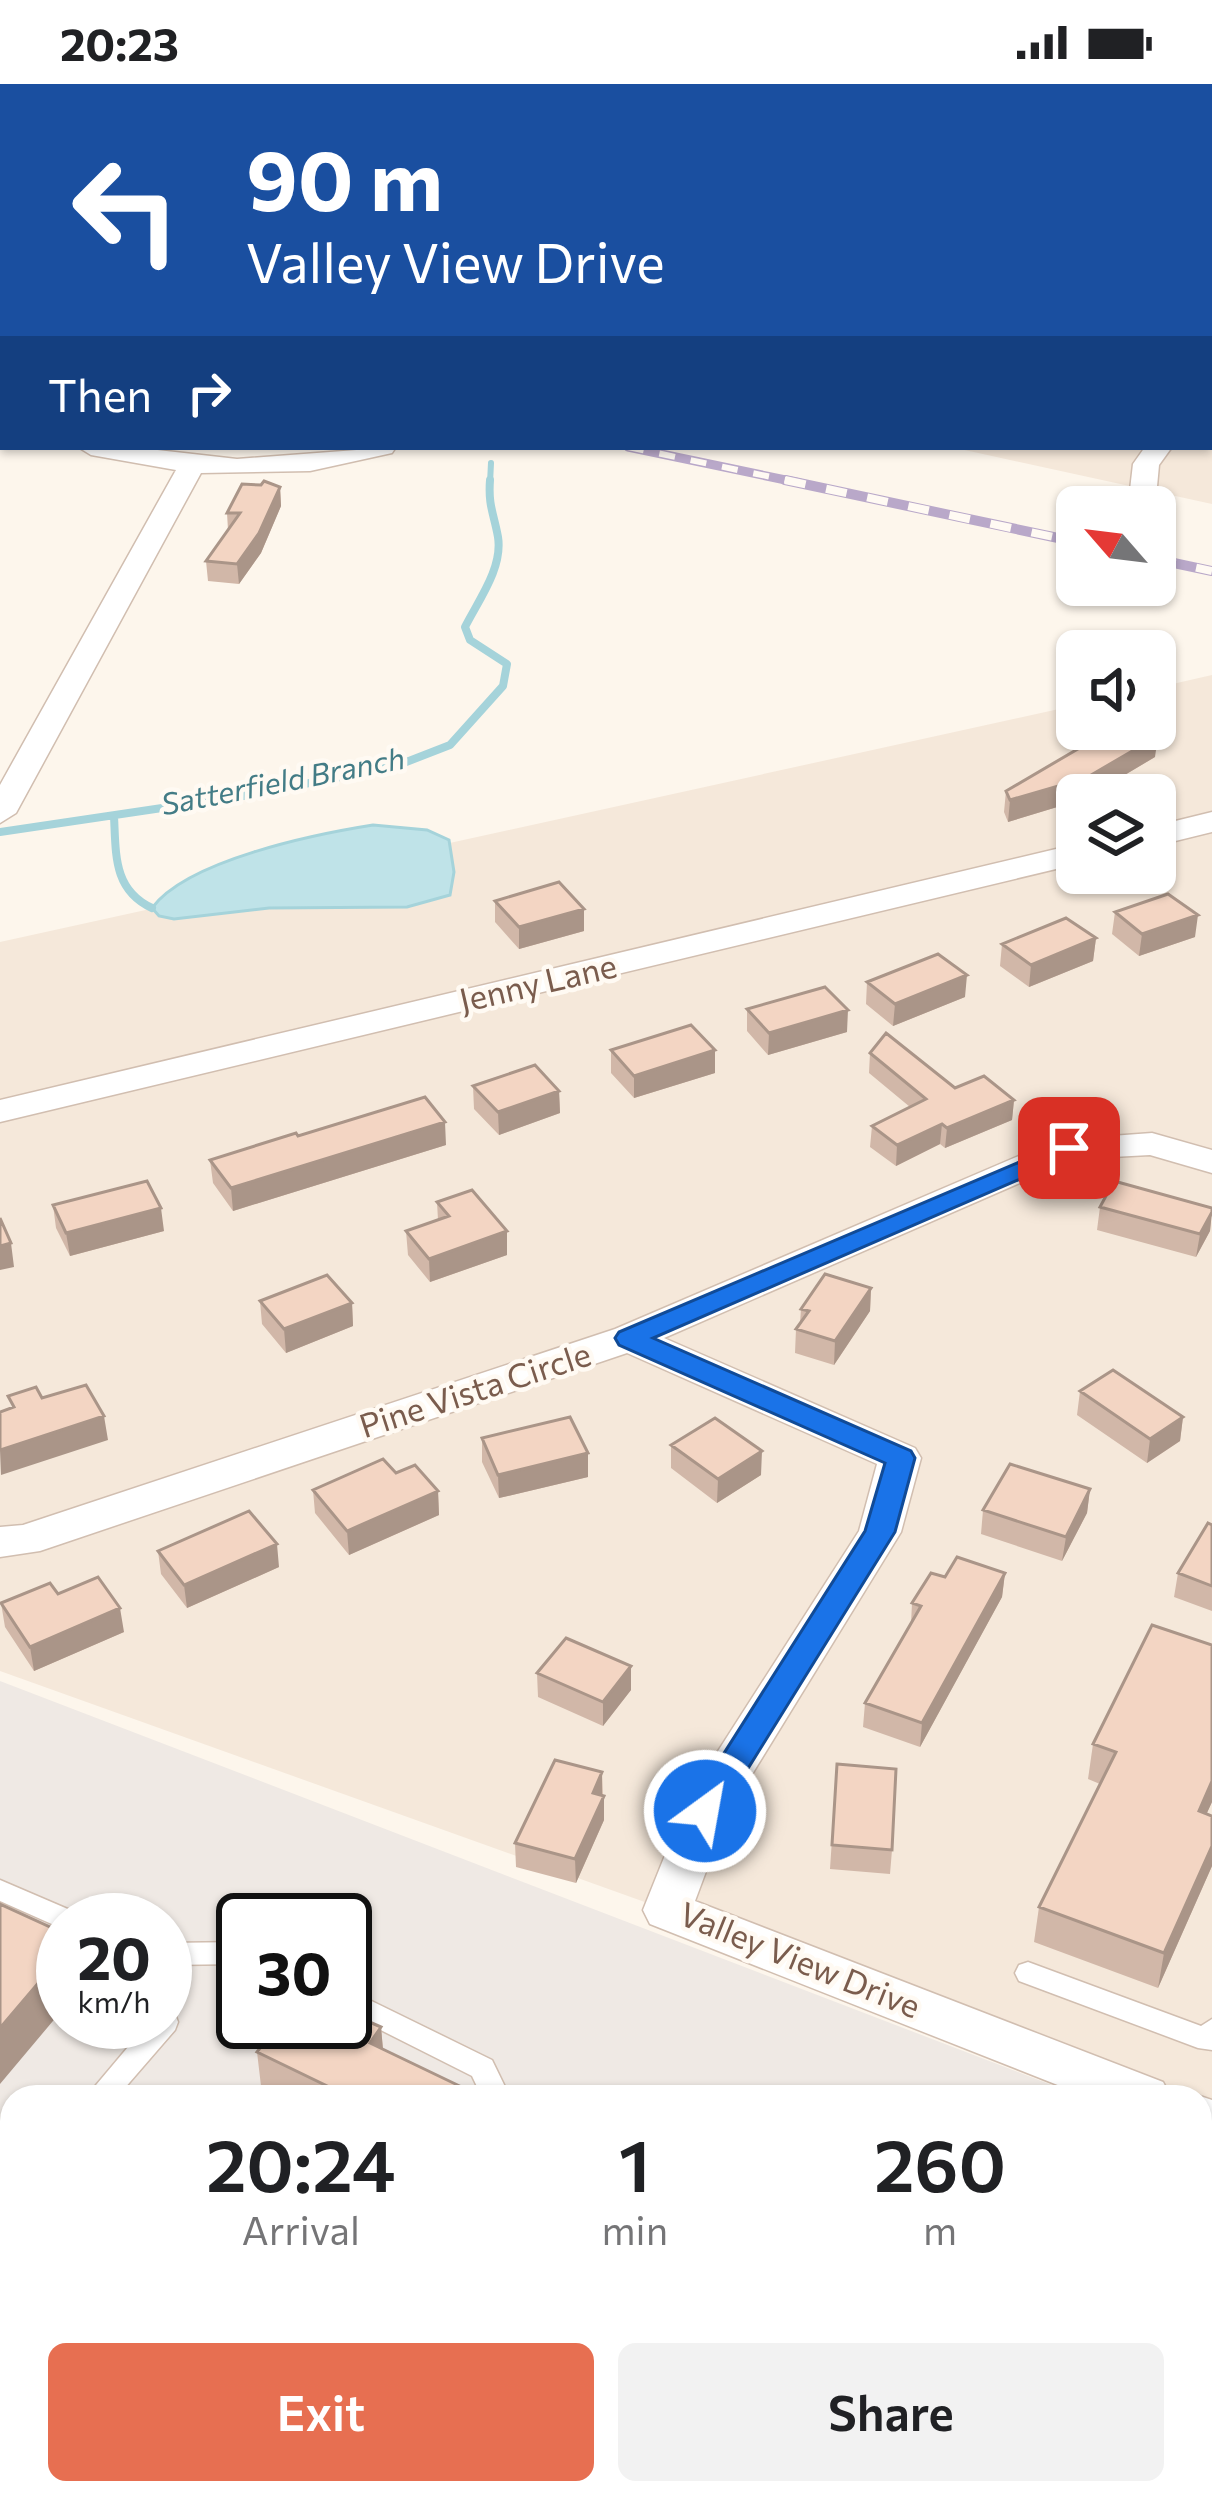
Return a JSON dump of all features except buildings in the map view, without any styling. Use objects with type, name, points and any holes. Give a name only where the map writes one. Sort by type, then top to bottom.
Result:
[{"type":"street","points":[[107,450],[191,466],[285,466],[368,450]]},
{"type":"street","points":[[1144,486],[1146,464],[1158,450]]},
{"type":"street","points":[[0,813],[191,466]]},
{"type":"street","points":[[1176,831],[1212,822]]},
{"type":"street","name":"Jenny Lane","points":[[0,1111],[1056,859]]},
{"type":"street","name":"Pine Vista Circle","points":[[0,1542],[26,1540],[628,1338],[1069,1148],[1152,1144],[1212,1162]]},
{"type":"street","name":"Valley View Drive","points":[[628,1338],[901,1458],[880,1532],[705,1811],[667,1910],[1114,2085]]},
{"type":"lane","points":[[0,1890],[36,1906]]},
{"type":"lane","points":[[1028,1972],[1208,2040],[1212,2030]]},
{"type":"lane","points":[[372,2013],[482,2068],[490,2085]]},
{"type":"lane","points":[[114,2085],[143,2049]]},
{"type":"shaded area","points":[[965,450],[1212,450],[1212,504],[1176,496],[1176,486],[1130,486]]},
{"type":"shaded area","points":[[1212,675],[1212,2085],[1114,2085],[667,1910],[0,1671],[0,942],[1056,710],[1056,750],[1176,750],[1176,683]]},
{"type":"shaded area","points":[[0,1681],[1052,2085],[0,2085]]},
{"type":"water","points":[[373,825],[427,830],[449,840],[454,872],[450,895],[407,907],[269,908],[174,919],[159,916],[152,908],[169,891],[222,863]]},
{"type":"waterway","name":"Satterfield Branch","points":[[490,482],[491,463]]},
{"type":"waterway","name":"Satterfield Branch","points":[[0,832],[243,796],[396,766],[450,745],[503,686],[507,664],[470,640],[465,627],[488,584],[499,549],[490,482]]},
{"type":"waterway","points":[[114,816],[123,881],[152,908]]},
{"type":"railway","points":[[642,450],[800,483]]},
{"type":"railway","points":[[785,480],[1056,538]]},
{"type":"railway","points":[[1176,563],[1212,571]]},
{"type":"route","points":[[705,1811],[880,1532],[901,1458],[628,1338],[1069,1148]]}]
